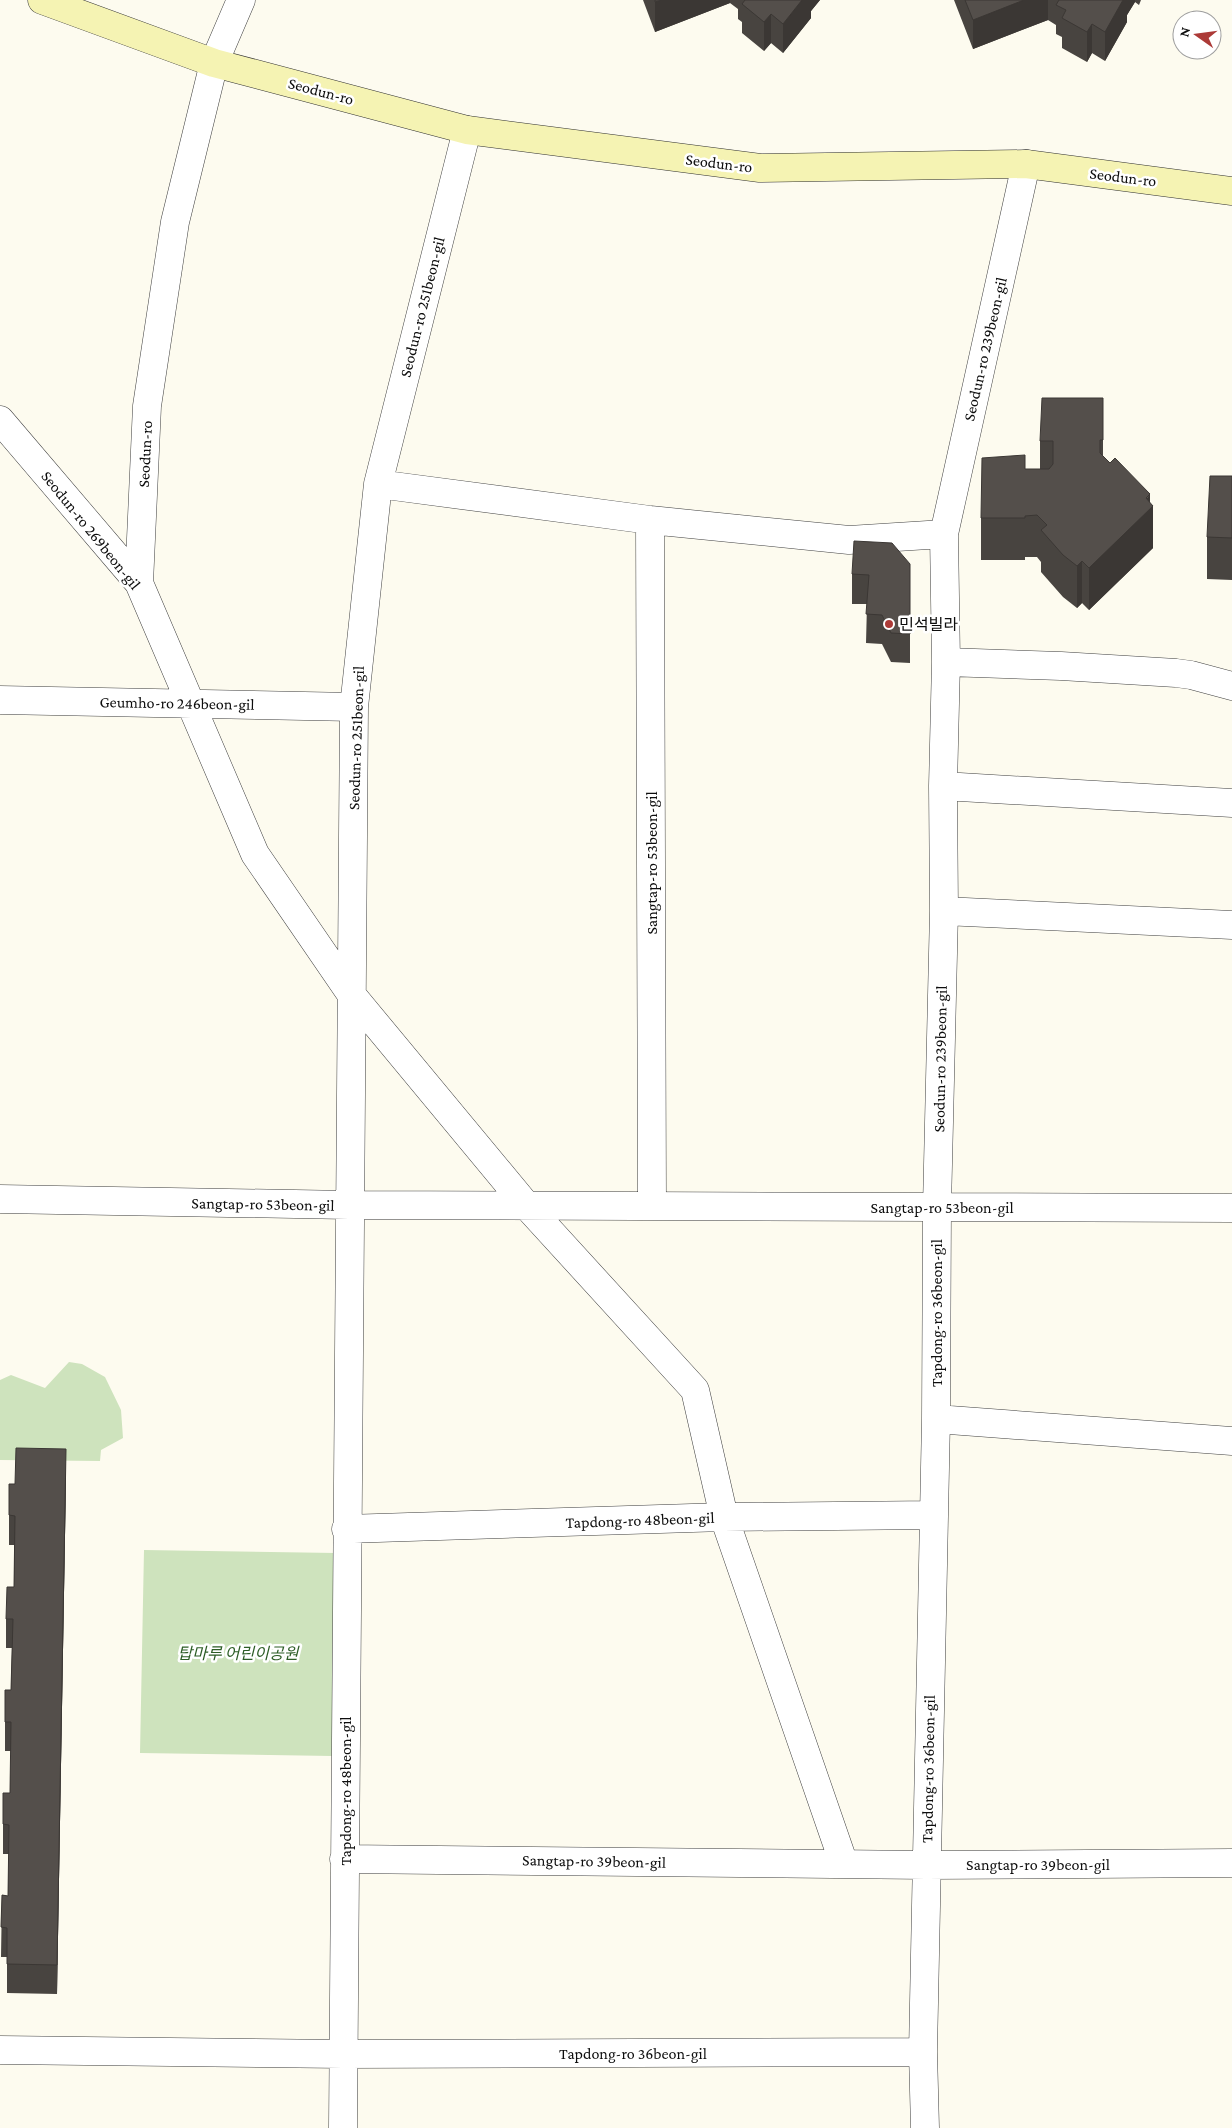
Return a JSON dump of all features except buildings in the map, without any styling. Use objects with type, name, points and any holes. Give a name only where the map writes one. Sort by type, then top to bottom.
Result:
[{"type":"street","name":"Seodun-ro","points":[[42,0],[214,63],[467,130],[760,168],[1026,164],[1232,191]]},
{"type":"street","points":[[214,63],[241,0]]},
{"type":"street","name":"Seodun-ro","points":[[139,583],[149,396],[175,222],[214,63]]},
{"type":"street","name":"Seodun-ro 251beon-gil","points":[[349,1205],[354,707],[378,484],[467,130]]},
{"type":"street","name":"Seodun-ro 239beon-gil","points":[[936,1207],[944,911],[943,786],[946,662],[944,534],[1026,164]]},
{"type":"street","name":"Seodun-ro 269beon-gil","points":[[0,420],[139,583],[191,704]]},
{"type":"street","points":[[378,484],[650,520],[849,540],[944,534]]},
{"type":"street","name":"Sangtap-ro 53beon-gil","points":[[650,520],[652,1206]]},
{"type":"street","points":[[946,662],[1176,673],[1232,686]]},
{"type":"street","name":"Geumho-ro 246beon-gil","points":[[0,700],[354,707]]},
{"type":"street","points":[[191,704],[255,854],[351,994],[526,1205],[695,1390],[724,1517],[844,1864]]},
{"type":"street","points":[[943,786],[1232,803]]},
{"type":"street","points":[[944,911],[1232,926]]},
{"type":"street","name":"Sangtap-ro 53beon-gil","points":[[0,1199],[349,1205],[1232,1208]]},
{"type":"street","name":"Tapdong-ro 48beon-gil","points":[[342,2128],[349,1205]]},
{"type":"street","name":"Tapdong-ro 36beon-gil","points":[[926,2128],[923,2052],[936,1419],[936,1207]]},
{"type":"street","points":[[936,1419],[1232,1441]]},
{"type":"street","points":[[724,1517],[934,1515]]},
{"type":"street","name":"Tapdong-ro 48beon-gil","points":[[346,1529],[724,1517]]},
{"type":"street","name":"Sangtap-ro 39beon-gil","points":[[344,1859],[926,1865],[1232,1863]]},
{"type":"street","points":[[0,2050],[343,2054]]},
{"type":"street","name":"Tapdong-ro 36beon-gil","points":[[343,2054],[923,2052]]},
{"type":"green space","points":[[69,1362],[82,1364],[105,1377],[121,1410],[123,1438],[101,1450],[100,1461],[0,1460],[0,1380],[11,1375],[45,1388]]},
{"type":"green space","name":"탑마루 어린이공원","points":[[144,1550],[336,1553],[332,1756],[140,1753]]},
{"type":"place","name":"민석빌라","points":[[889,624]]}]
